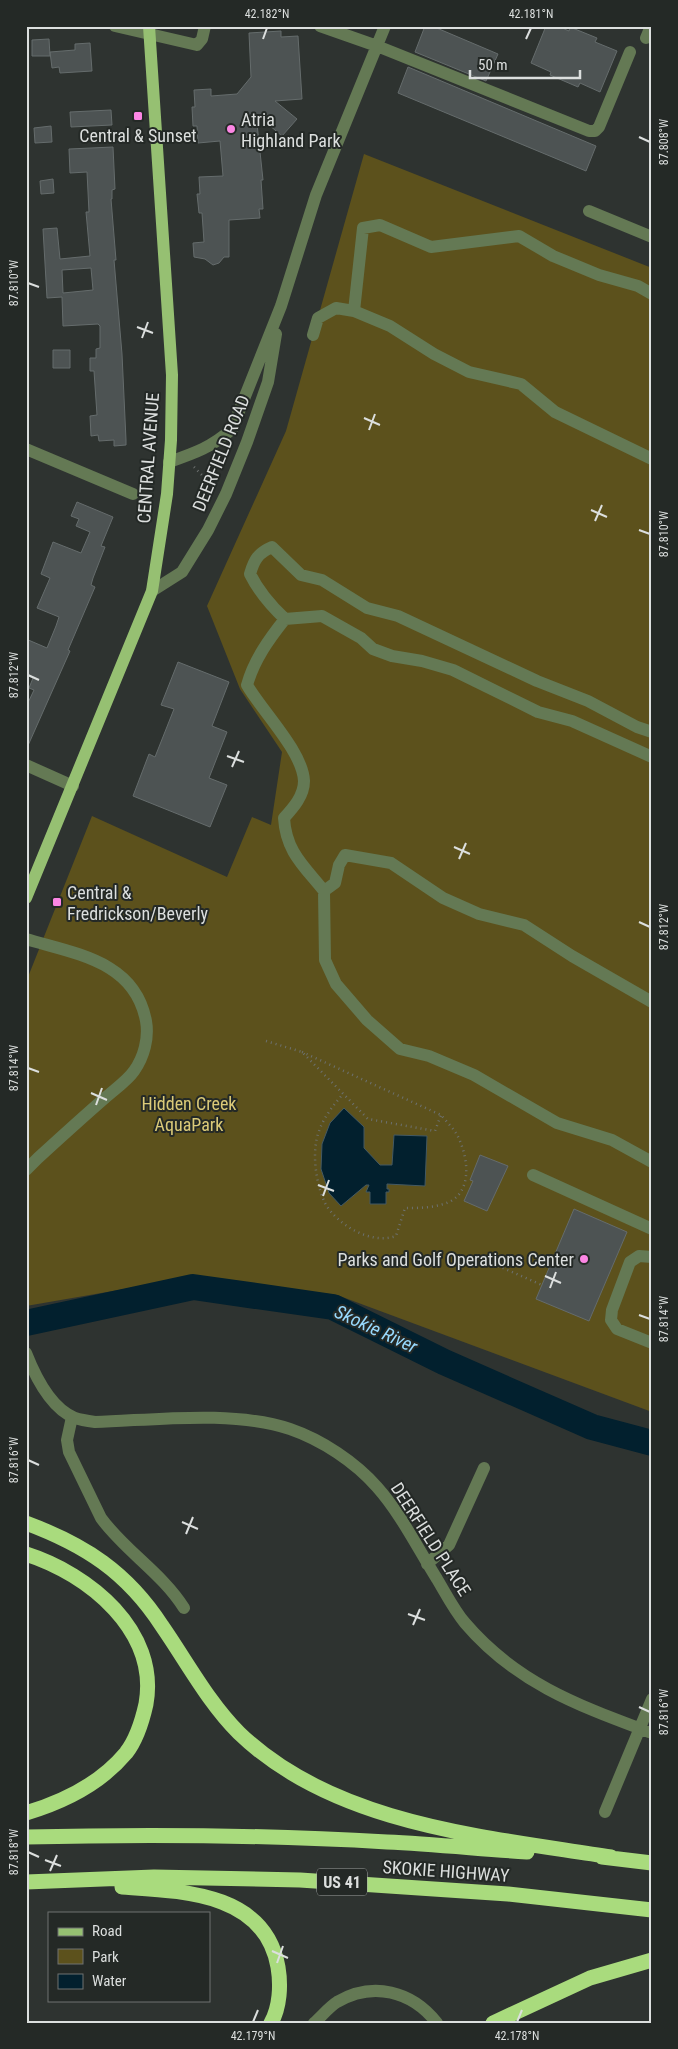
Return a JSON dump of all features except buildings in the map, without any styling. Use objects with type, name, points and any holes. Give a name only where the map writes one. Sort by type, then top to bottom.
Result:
[{"type":"highway","points":[[26,1523],[55,1533],[89,1551],[117,1573],[158,1618],[221,1713],[240,1734],[268,1757],[298,1776],[367,1808],[404,1819],[462,1833],[611,1857]]},
{"type":"highway","points":[[26,1554],[72,1574],[113,1607],[138,1644],[148,1688],[142,1722],[125,1754],[102,1776],[84,1788],[66,1798],[26,1813]]},
{"type":"highway","name":"SKOKIE HIGHWAY","points":[[26,1837],[116,1835],[248,1836],[388,1842],[611,1857],[652,1863]]},
{"type":"highway","name":"SKOKIE HIGHWAY","points":[[29,1882],[154,1877],[300,1880],[498,1893],[652,1910]]},
{"type":"highway","points":[[29,1882],[180,1891],[215,1898],[245,1914],[260,1928],[271,1943],[277,1962],[279,1995],[271,2023]]},
{"type":"highway","points":[[494,2022],[590,1978],[652,1960]]},
{"type":"main road","name":"CENTRAL AVENUE","points":[[26,898],[152,591],[167,494],[172,375],[149,30]]},
{"type":"street","points":[[115,26],[149,30],[197,44],[202,39],[206,26]]},
{"type":"street","points":[[320,26],[377,46],[595,131],[599,127],[630,52]]},
{"type":"street","name":"DEERFIELD ROAD","points":[[169,462],[198,452],[217,442],[232,429],[281,306],[316,195],[385,26]]},
{"type":"street","points":[[589,211],[652,237]]},
{"type":"street","points":[[354,311],[363,228],[380,224],[431,247],[520,236],[553,256],[599,275],[638,286],[652,294]]},
{"type":"street","name":"DEERFIELD ROAD","points":[[152,591],[182,572],[208,530],[226,494],[268,382],[281,306]]},
{"type":"street","points":[[313,335],[318,318],[336,308],[354,311],[390,326],[434,354],[469,372],[521,384],[555,412],[652,459]]},
{"type":"street","points":[[26,449],[133,494]]},
{"type":"street","points":[[285,619],[263,596],[250,574],[254,559],[272,547],[301,576],[322,580],[367,608],[398,616],[537,681],[588,701],[637,727],[652,732]]},
{"type":"street","points":[[652,757],[572,721],[538,712],[453,670],[422,661],[392,656],[373,649],[361,638],[322,616],[285,619],[267,643],[251,672],[247,685],[291,747],[300,767],[304,782],[296,804],[284,818],[285,835],[293,854],[324,891],[325,960],[336,984],[367,1020],[400,1048],[429,1056],[474,1076],[557,1123],[612,1140],[652,1162]]},
{"type":"street","points":[[26,765],[73,786]]},
{"type":"street","points":[[324,891],[335,883],[345,854],[391,863],[443,898],[479,914],[524,925],[572,956],[652,1002]]},
{"type":"street","points":[[26,939],[101,962],[119,974],[133,987],[143,1004],[148,1027],[146,1046],[133,1072],[26,1170]]},
{"type":"street","points":[[533,1175],[652,1228]]},
{"type":"street","points":[[652,1257],[639,1256],[630,1262],[612,1310],[611,1320],[617,1329],[652,1343]]},
{"type":"street","points":[[27,1354],[55,1405],[72,1417],[67,1440],[69,1452],[101,1518],[107,1527],[156,1572],[175,1593],[184,1608]]},
{"type":"street","name":"DEERFIELD PLACE","points":[[72,1417],[94,1422],[229,1418],[258,1420],[291,1430],[332,1450],[363,1472],[391,1505],[466,1624],[514,1670],[544,1688],[594,1711],[652,1733]]},
{"type":"street","points":[[427,1564],[450,1545],[484,1468]]},
{"type":"street","points":[[605,1812],[652,1699]]},
{"type":"street","points":[[314,2023],[336,2002],[358,1992],[379,1989],[396,1993],[414,2001],[429,2012],[437,2023]]},
{"type":"path","points":[[193,465],[220,492]]},
{"type":"path","points":[[266,1041],[302,1052],[441,1115],[456,1134],[467,1161],[466,1176],[461,1190],[453,1200],[441,1205],[405,1208],[396,1236],[386,1240],[360,1234],[341,1221],[326,1203],[315,1160],[316,1141],[323,1120],[343,1094]]},
{"type":"path","points":[[302,1052],[368,1118],[434,1131],[441,1115]]},
{"type":"path","points":[[489,1262],[542,1285]]},
{"type":"green space","name":"Hidden Creek AquaPark","points":[[364,154],[652,268],[652,1412],[337,1295],[194,1277],[26,1306],[26,982],[92,816],[227,877],[252,817],[271,825],[282,752],[240,689],[207,606],[286,431]]},
{"type":"water","points":[[344,1108],[364,1127],[364,1148],[380,1165],[392,1165],[394,1135],[427,1136],[425,1186],[387,1184],[389,1192],[386,1192],[386,1204],[370,1204],[370,1192],[366,1192],[369,1185],[366,1185],[341,1206],[329,1193],[321,1169],[322,1144],[330,1123]]},
{"type":"waterway","name":"Skokie River","points":[[26,1323],[193,1287],[333,1307],[444,1362],[592,1427],[652,1443]]},
{"type":"place","name":"Central & Sunset","points":[[138,116]]},
{"type":"place","name":"Atria Highland Park","points":[[231,129]]},
{"type":"place","name":"Central & Fredrickson/Beverly","points":[[57,902]]},
{"type":"place","name":"Parks and Golf Operations Center","points":[[584,1259]]}]
